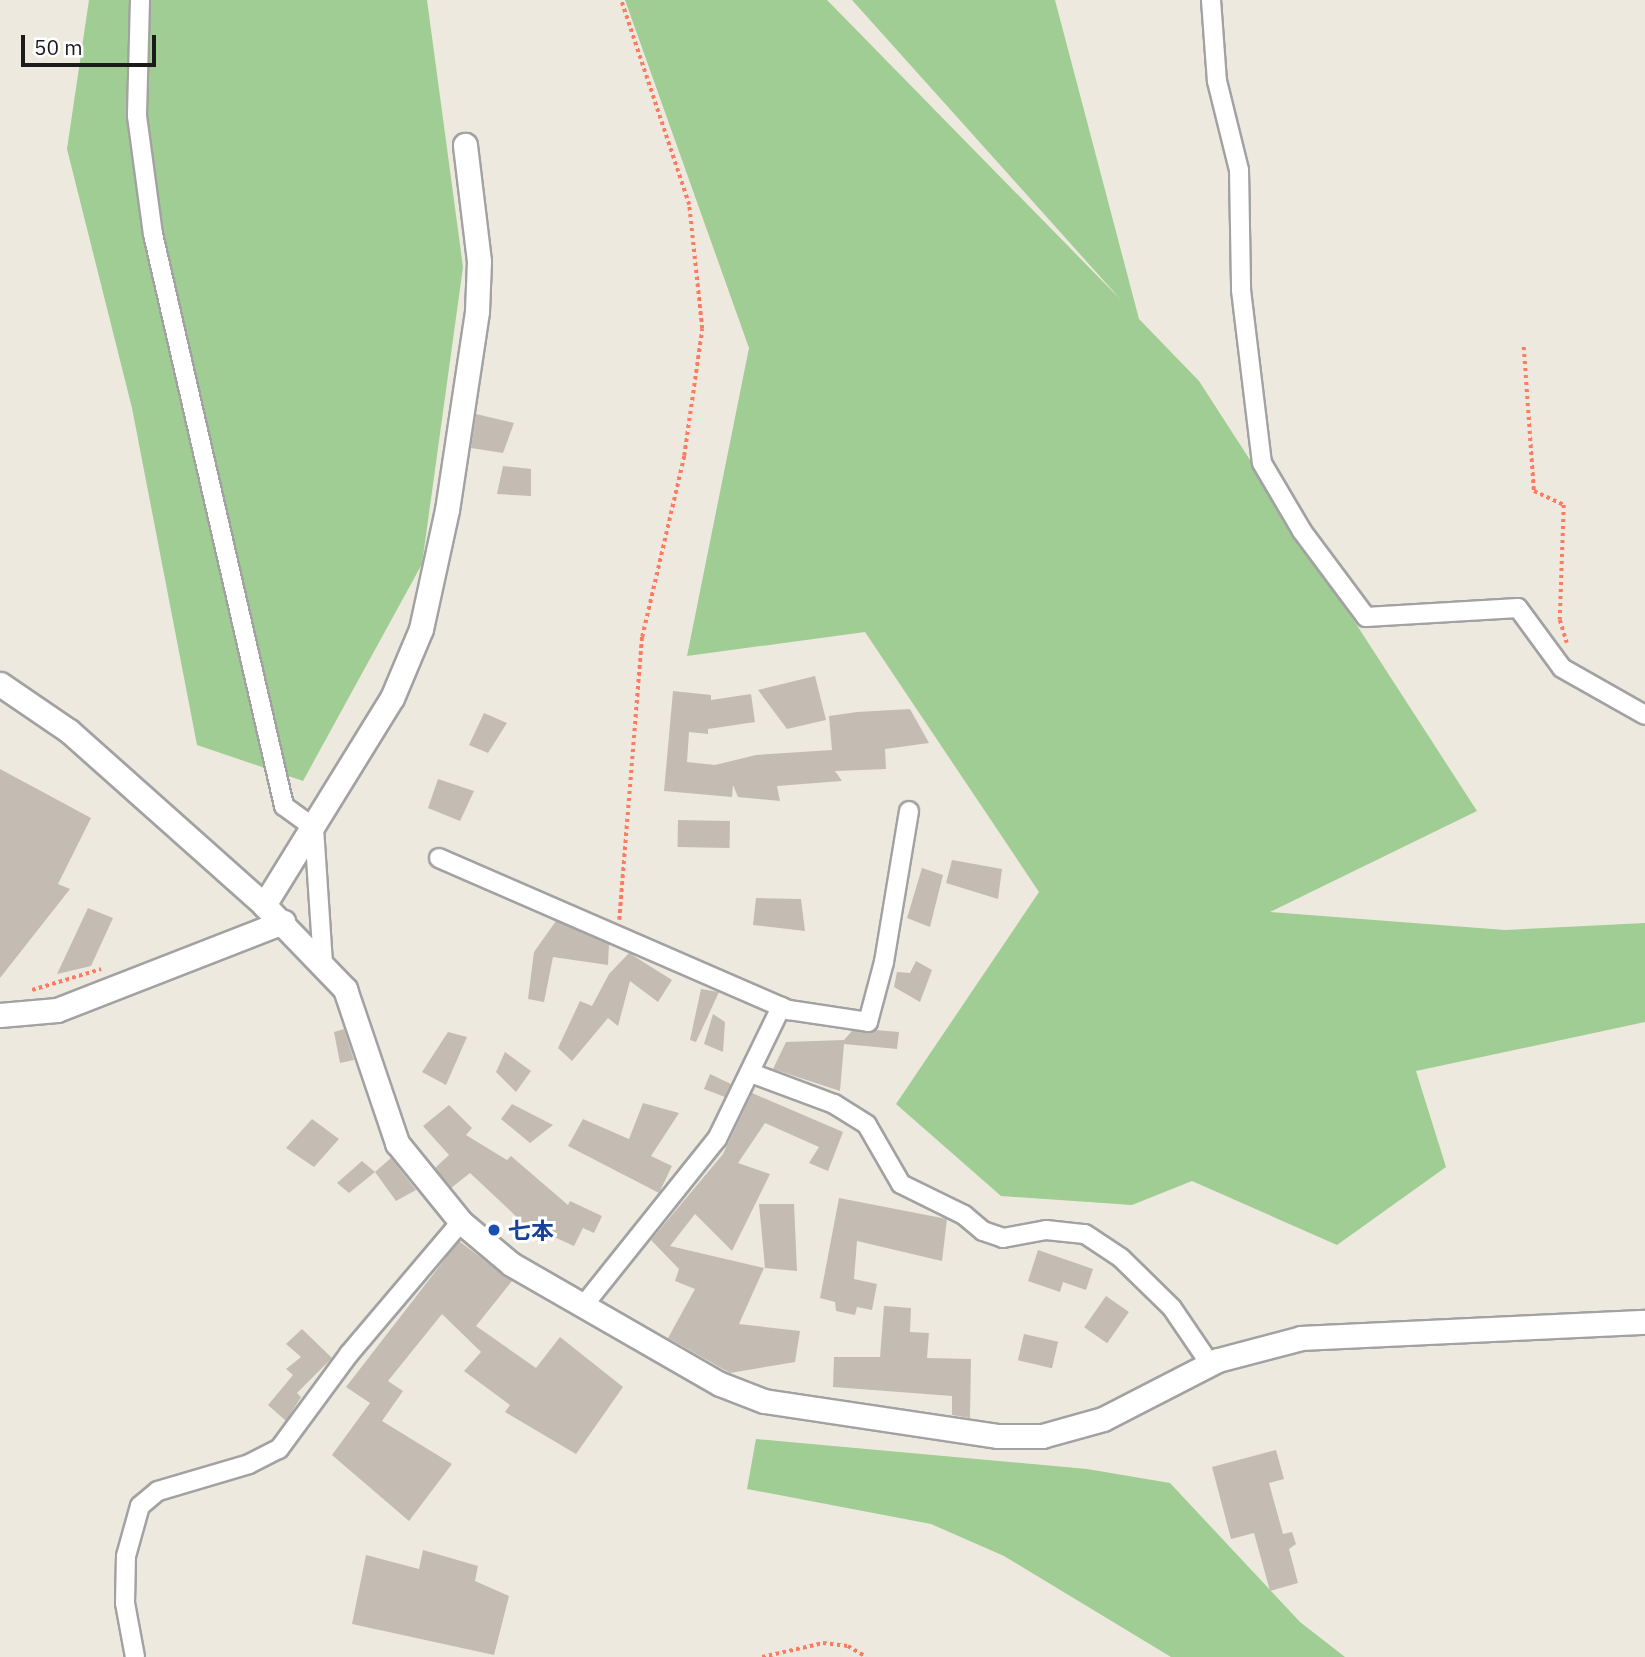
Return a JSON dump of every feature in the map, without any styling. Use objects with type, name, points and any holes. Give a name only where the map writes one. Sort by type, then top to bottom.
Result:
[{"type":"street","points":[[140,0],[136,116],[153,233],[284,806],[314,828],[323,965]]},
{"type":"street","points":[[1210,0],[1217,81],[1239,170],[1241,290],[1262,463],[1303,531],[1366,617],[1518,608],[1562,668],[1645,715]]},
{"type":"street","points":[[264,905],[392,698],[421,629],[435,570],[477,311],[479,261],[465,145]]},
{"type":"street","points":[[0,684],[69,731],[283,922],[323,965],[357,1012],[397,1143],[461,1222],[511,1264],[719,1384],[764,1401],[999,1436],[1073,1431],[1210,1364],[1301,1338],[1645,1322]]},
{"type":"street","points":[[439,858],[617,933],[781,1007],[868,1022],[884,962],[909,811]]},
{"type":"street","points":[[0,1015],[57,1010],[283,922]]},
{"type":"street","points":[[583,1306],[717,1139],[781,1007]]},
{"type":"street","points":[[751,1073],[834,1104],[867,1125],[901,1184],[964,1214],[983,1231],[1003,1238],[1046,1230],[1085,1234],[1121,1258],[1172,1308],[1210,1364]]},
{"type":"street","points":[[135,1657],[125,1603],[126,1556],[140,1506],[158,1491],[248,1464],[279,1449],[349,1354],[461,1222]]},
{"type":"path","points":[[617,933],[626,877],[642,637],[684,456],[702,329],[689,205],[621,0]]},
{"type":"path","points":[[1524,347],[1534,491],[1564,505],[1560,620],[1569,651]]},
{"type":"path","points":[[762,1657],[823,1643],[848,1646],[866,1657]]},
{"type":"green space","points":[[89,0],[427,0],[463,267],[422,564],[303,781],[197,745],[132,408],[67,149]]},
{"type":"green space","points":[[625,0],[827,0],[1122,301],[852,0],[1055,0],[1139,319],[1199,381],[1477,811],[1270,912],[1505,930],[1645,923],[1645,1022],[1416,1071],[1446,1167],[1337,1245],[1192,1181],[1132,1205],[1001,1196],[896,1104],[1039,892],[865,632],[687,656],[749,348]]},
{"type":"green space","points":[[756,1439],[1087,1469],[1170,1483],[1300,1622],[1345,1657],[1171,1657],[1004,1556],[931,1524],[747,1489]]},
{"type":"building","points":[[476,414],[514,423],[503,453],[471,448]]},
{"type":"building","points":[[503,466],[531,469],[531,496],[497,494]]},
{"type":"building","points":[[815,676],[826,720],[787,729],[758,690]]},
{"type":"building","points":[[673,691],[711,695],[711,700],[751,694],[755,722],[708,729],[708,734],[689,732],[687,762],[715,765],[756,755],[832,750],[829,716],[857,712],[910,709],[929,743],[885,749],[886,769],[835,771],[842,781],[777,786],[780,801],[738,797],[733,785],[732,797],[664,791]]},
{"type":"building","points":[[484,713],[507,723],[488,753],[469,745]]},
{"type":"building","points":[[0,769],[91,818],[58,884],[70,889],[0,978]]},
{"type":"building","points":[[438,779],[474,791],[460,821],[428,808]]},
{"type":"building","points":[[678,820],[730,821],[730,848],[678,847]]},
{"type":"building","points":[[952,860],[1002,869],[998,899],[946,883]]},
{"type":"building","points":[[922,868],[943,875],[930,927],[907,918]]},
{"type":"building","points":[[756,898],[801,899],[805,931],[753,925]]},
{"type":"building","points":[[88,908],[113,918],[91,966],[57,974]]},
{"type":"building","points":[[556,921],[609,944],[608,965],[553,957],[544,1002],[528,999],[534,952]]},
{"type":"building","points":[[629,953],[672,980],[658,1002],[630,981],[618,1026],[608,1018],[572,1061],[558,1048],[580,1001],[592,1006],[609,974]]},
{"type":"building","points":[[916,961],[932,970],[920,1002],[894,987],[897,972],[910,973]]},
{"type":"building","points":[[701,989],[719,992],[696,1042],[690,1040]]},
{"type":"building","points":[[713,1014],[725,1022],[723,1052],[704,1044]]},
{"type":"building","points":[[344,1029],[354,1060],[340,1063],[334,1032]]},
{"type":"building","points":[[852,1031],[899,1032],[897,1049],[844,1044],[840,1091],[773,1069],[786,1042],[844,1040]]},
{"type":"building","points":[[448,1032],[467,1037],[446,1085],[422,1072]]},
{"type":"building","points":[[505,1052],[531,1071],[516,1092],[496,1072]]},
{"type":"building","points":[[710,1074],[731,1084],[725,1097],[704,1089]]},
{"type":"building","points":[[752,1093],[843,1132],[828,1171],[809,1163],[819,1147],[765,1123],[738,1163],[770,1174],[732,1251],[695,1214],[670,1246],[764,1268],[739,1324],[800,1331],[795,1362],[730,1373],[668,1338],[695,1289],[675,1281],[679,1269],[651,1240],[723,1154]]},
{"type":"building","points":[[643,1103],[679,1113],[651,1156],[672,1166],[659,1193],[568,1146],[583,1119],[629,1139]]},
{"type":"building","points":[[512,1104],[553,1125],[530,1143],[501,1119]]},
{"type":"building","points":[[449,1105],[472,1128],[466,1135],[507,1160],[511,1156],[568,1205],[570,1201],[602,1216],[594,1233],[583,1228],[574,1246],[541,1231],[537,1236],[470,1173],[451,1188],[435,1168],[449,1155],[423,1126]]},
{"type":"building","points":[[312,1119],[339,1139],[314,1167],[286,1148]]},
{"type":"building","points":[[391,1158],[416,1190],[396,1201],[375,1172]]},
{"type":"building","points":[[362,1161],[375,1172],[349,1193],[337,1183]]},
{"type":"building","points":[[839,1198],[947,1219],[942,1261],[857,1241],[854,1279],[877,1284],[872,1310],[857,1307],[855,1315],[836,1311],[835,1302],[820,1298]]},
{"type":"building","points":[[759,1204],[794,1204],[797,1271],[765,1268]]},
{"type":"building","points":[[459,1241],[512,1281],[476,1326],[536,1368],[560,1337],[623,1387],[576,1454],[505,1412],[510,1405],[464,1371],[481,1352],[442,1314],[388,1381],[403,1391],[382,1421],[452,1464],[409,1521],[332,1455],[370,1403],[346,1387]]},
{"type":"building","points":[[1038,1250],[1093,1269],[1086,1290],[1063,1282],[1060,1292],[1028,1281]]},
{"type":"building","points":[[1106,1296],[1129,1312],[1107,1343],[1084,1327]]},
{"type":"building","points":[[884,1306],[911,1308],[910,1332],[929,1333],[927,1358],[971,1359],[970,1418],[952,1415],[952,1396],[833,1387],[834,1357],[880,1357]]},
{"type":"building","points":[[302,1329],[332,1358],[297,1393],[301,1397],[286,1421],[268,1405],[293,1375],[286,1369],[301,1357],[286,1344]]},
{"type":"building","points":[[1024,1334],[1058,1342],[1052,1368],[1018,1360]]},
{"type":"building","points":[[1276,1450],[1284,1479],[1269,1483],[1283,1534],[1292,1532],[1296,1544],[1289,1549],[1298,1583],[1270,1591],[1254,1533],[1231,1539],[1212,1467]]},
{"type":"building","points":[[423,1550],[478,1566],[475,1581],[509,1596],[494,1655],[352,1624],[366,1555],[419,1569]]},
{"type":"place","name":"七本","points":[[494,1230]]}]
